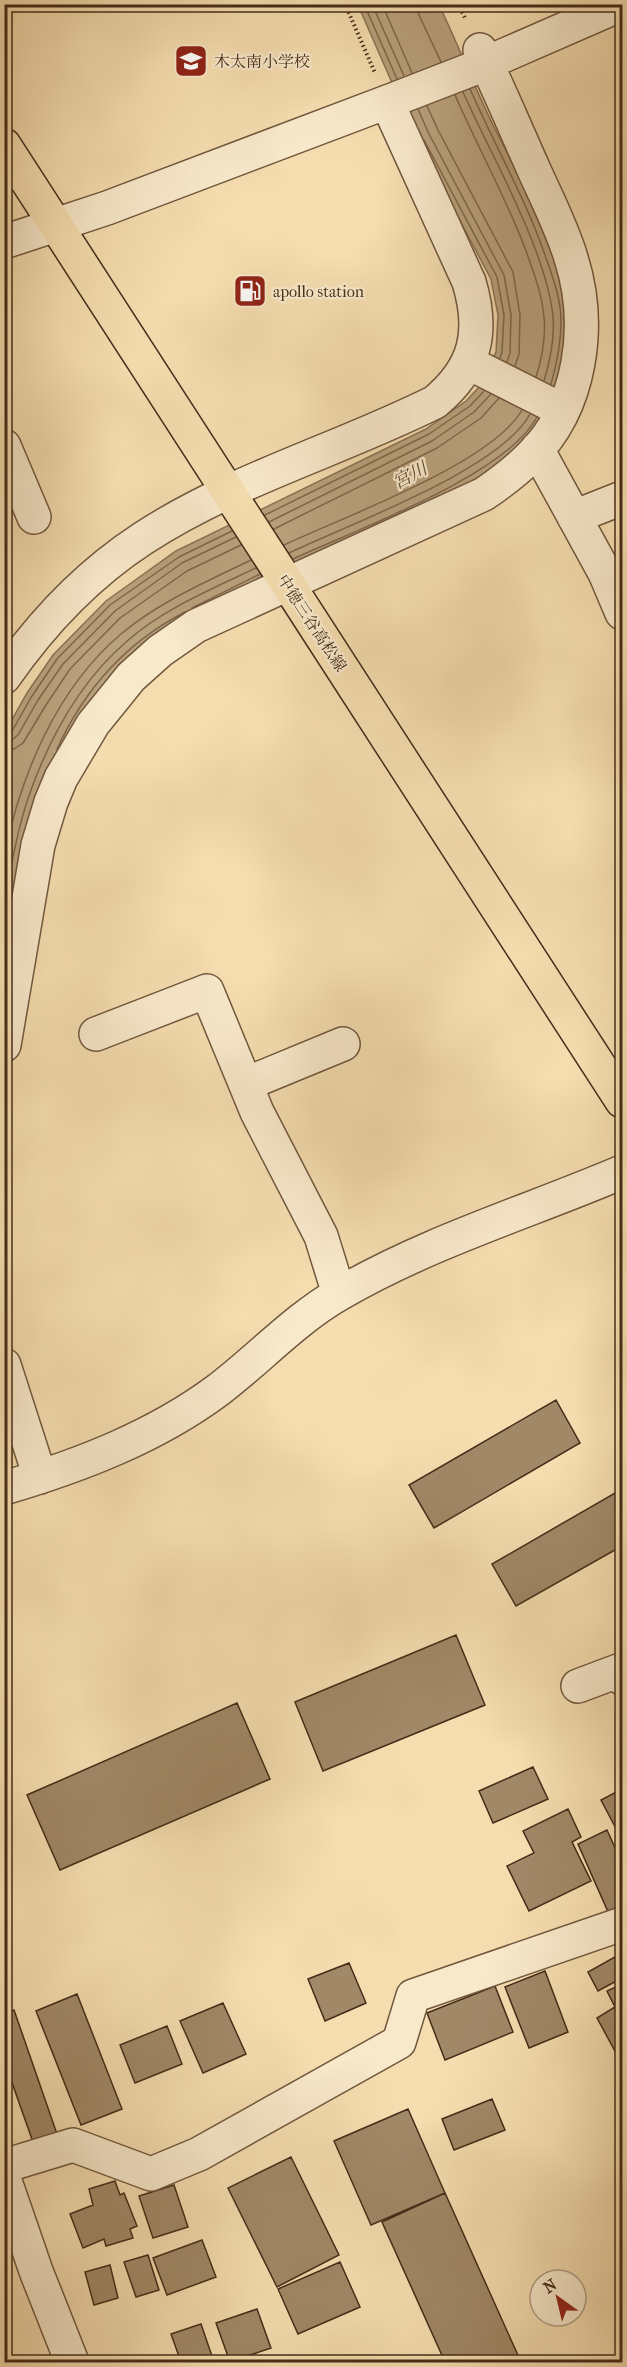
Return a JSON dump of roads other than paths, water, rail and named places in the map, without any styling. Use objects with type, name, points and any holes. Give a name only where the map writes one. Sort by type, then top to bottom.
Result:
[{"type":"main road","name":"中徳三谷高松線","points":[[4,145],[622,1101]]},
{"type":"street","points":[[4,242],[57,225],[391,101],[480,60],[622,4]]},
{"type":"street","points":[[4,1045],[38,845],[58,786],[93,724],[131,677],[160,651],[196,626],[284,580],[484,494],[506,478],[550,434],[558,407],[575,376],[582,321],[580,292],[562,232],[480,60]]},
{"type":"street","points":[[4,678],[24,649],[68,599],[121,553],[169,522],[231,497],[435,402],[473,365],[477,319],[476,302],[470,282],[391,101]]},
{"type":"street","points":[[473,365],[558,407]]},
{"type":"street","points":[[4,446],[34,518]]},
{"type":"street","points":[[537,449],[605,573],[622,613]]},
{"type":"street","points":[[574,517],[622,498]]},
{"type":"street","points":[[96,1034],[207,991],[257,1112],[321,1236],[339,1294]]},
{"type":"street","points":[[246,1084],[343,1044]]},
{"type":"street","points":[[4,1488],[40,1478],[162,1426],[219,1389],[285,1333],[339,1294],[402,1262],[474,1230],[622,1172]]},
{"type":"street","points":[[4,1365],[40,1478]]},
{"type":"street","points":[[578,1686],[618,1671],[622,1678]]},
{"type":"street","points":[[4,2166],[74,2145],[151,2174],[199,2154],[399,2042],[413,1996],[622,1924]]},
{"type":"street","points":[[4,2178],[36,2271],[72,2362]]},
{"type":"water","name":"宮川","points":[[358,5],[439,5],[486,110],[524,186],[551,250],[560,283],[565,316],[564,350],[552,400],[542,421],[525,441],[477,479],[135,652],[108,679],[84,710],[5,981],[5,732],[27,693],[53,655],[106,601],[176,551],[426,429],[466,401],[480,386],[496,352],[498,315],[491,279],[417,140]]},
{"type":"place","name":"木太南小学校","points":[[191,61]]},
{"type":"place","name":"apollo station","points":[[250,291]]}]
